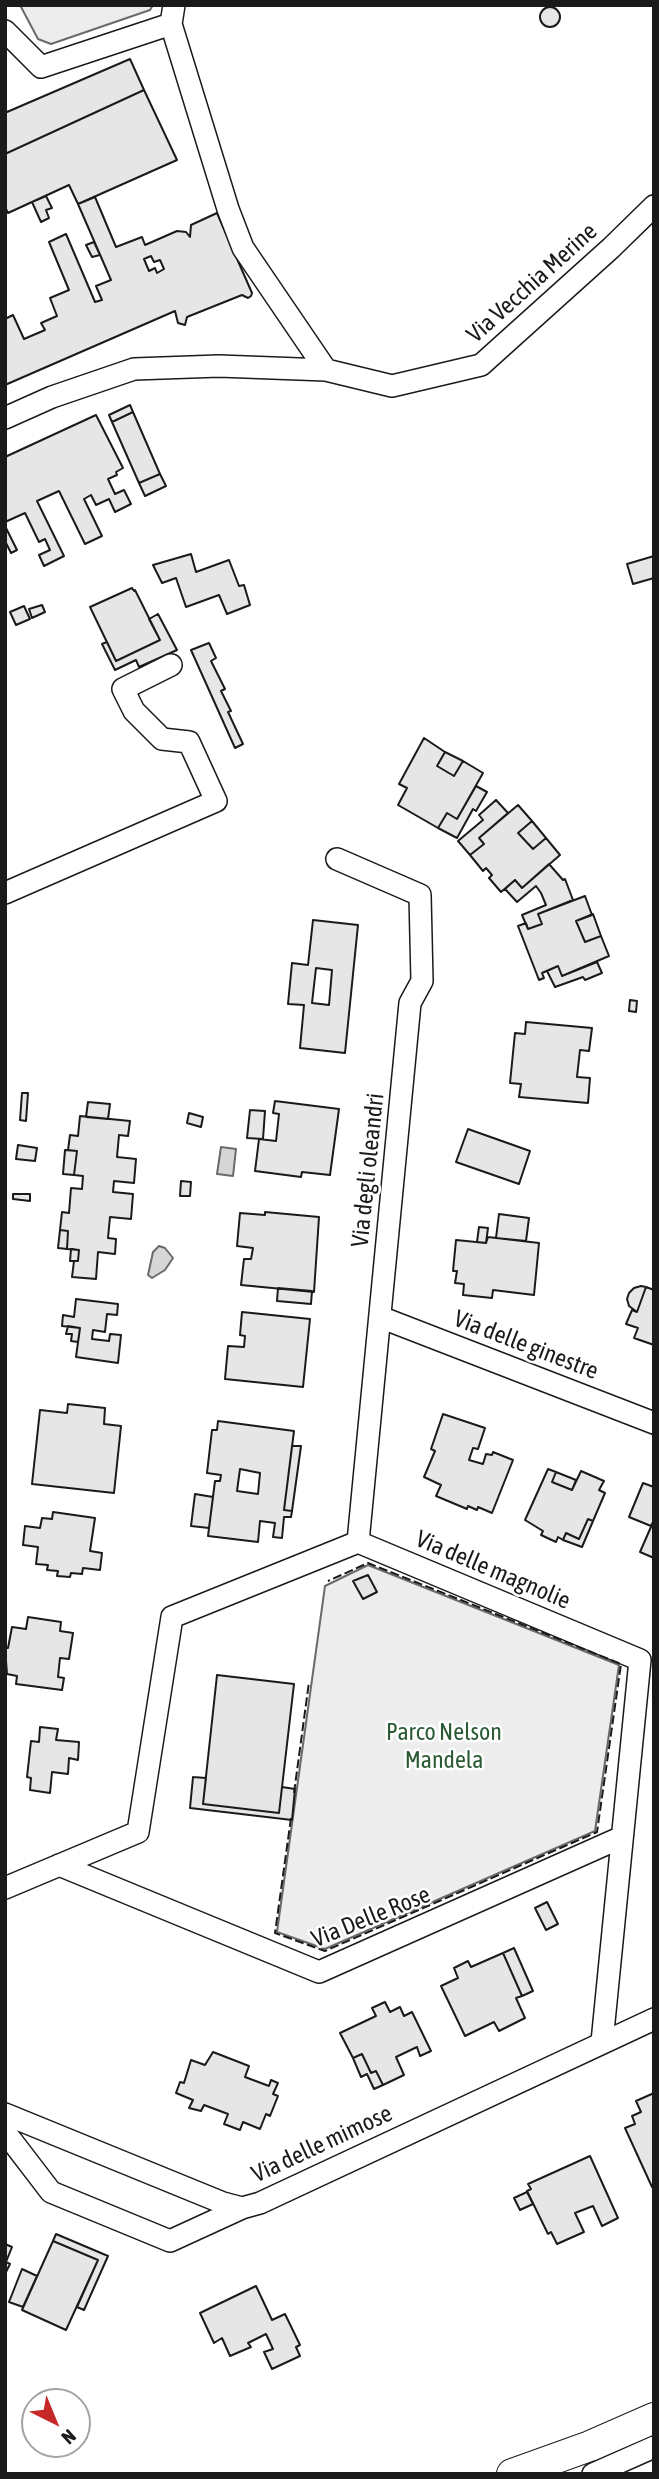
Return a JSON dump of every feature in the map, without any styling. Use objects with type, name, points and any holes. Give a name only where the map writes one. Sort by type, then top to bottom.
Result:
[{"type":"main road","points":[[512,2474],[590,2446],[654,2418]]},
{"type":"street","points":[[5,31],[41,66],[173,14],[228,209],[243,248],[326,370]]},
{"type":"street","name":"Via Vecchia Merine","points":[[326,370],[392,386],[481,365],[654,206]]},
{"type":"street","points":[[5,418],[52,397],[134,369],[219,366],[326,370]]},
{"type":"street","points":[[5,893],[216,801],[190,742],[162,740],[134,711],[123,689],[172,665]]},
{"type":"street","name":"Via degli oleandri","points":[[337,859],[420,895],[422,981],[410,1003],[358,1542]]},
{"type":"street","name":"Via delle ginestre","points":[[380,1317],[654,1423]]},
{"type":"street","points":[[5,1888],[138,1832],[172,1617],[358,1542]]},
{"type":"street","name":"Via delle magnolie","points":[[358,1542],[640,1660],[602,2042]]},
{"type":"street","name":"Via Delle Rose","points":[[60,1865],[320,1972],[622,1837]]},
{"type":"street","name":"Via delle mimose","points":[[5,2114],[223,2203],[242,2208],[260,2203],[654,2019]]},
{"type":"street","points":[[5,2132],[51,2192],[170,2241],[242,2208]]},
{"type":"street","points":[[593,2474],[654,2447]]},
{"type":"shaded area","points":[[20,5],[153,5],[150,10],[51,44],[38,39]]},
{"type":"shaded area","points":[[221,1147],[236,1149],[233,1176],[217,1174]]},
{"type":"shaded area","points":[[159,1246],[165,1248],[173,1258],[165,1270],[152,1278],[148,1275],[153,1252]]},
{"type":"shaded area","name":"Parco Nelson Mandela","points":[[368,1565],[619,1665],[595,1831],[325,1949],[277,1932],[325,1586]]},
{"type":"building","points":[[550,7],[557,10],[560,17],[557,24],[550,27],[543,24],[540,17],[543,10]]},
{"type":"building","points":[[130,59],[144,90],[5,154],[5,109],[7,112]]},
{"type":"building","points":[[144,90],[177,160],[78,204],[69,185],[8,213],[5,207],[5,154]]},
{"type":"building","points":[[46,196],[52,208],[46,210],[49,218],[41,222],[32,202]]},
{"type":"building","points":[[95,197],[116,247],[142,237],[145,245],[177,231],[186,232],[190,237],[191,225],[217,213],[251,296],[248,298],[242,295],[187,317],[185,325],[178,323],[175,311],[5,385],[5,319],[13,315],[24,339],[45,330],[41,323],[57,316],[50,298],[69,290],[49,242],[66,234],[95,302],[102,300],[96,286],[111,280],[78,204]],"holes":[[[151,256],[154,262],[160,260],[164,269],[157,273],[155,268],[149,271],[144,259]]]},
{"type":"building","points":[[94,242],[100,255],[92,257],[86,245]]},
{"type":"building","points":[[130,405],[133,412],[112,422],[109,415]]},
{"type":"building","points":[[133,412],[160,474],[139,483],[112,422]]},
{"type":"building","points":[[96,415],[123,468],[108,479],[115,494],[124,490],[131,504],[115,512],[109,499],[96,505],[91,495],[84,499],[102,536],[85,544],[59,491],[37,501],[64,556],[44,566],[39,555],[50,550],[45,539],[39,542],[25,513],[5,522],[5,457]]},
{"type":"building","points":[[160,474],[166,486],[145,496],[139,483]]},
{"type":"building","points":[[5,526],[17,550],[11,553],[5,541]]},
{"type":"building","points":[[191,554],[196,572],[229,560],[239,586],[244,585],[250,605],[227,614],[219,595],[186,607],[176,578],[162,583],[153,565]]},
{"type":"building","points":[[654,556],[654,578],[633,584],[627,564]]},
{"type":"building","points":[[132,588],[160,640],[116,661],[90,607]]},
{"type":"building","points":[[42,605],[45,612],[32,618],[29,609]]},
{"type":"building","points":[[24,606],[30,619],[16,625],[10,612]]},
{"type":"building","points":[[158,614],[177,650],[139,667],[136,660],[115,670],[102,644],[107,642],[116,661],[160,640],[149,619]]},
{"type":"building","points":[[209,643],[216,658],[211,661],[225,689],[221,691],[231,711],[228,712],[243,744],[235,748],[191,650]]},
{"type":"building","points":[[424,738],[445,752],[437,766],[454,776],[463,761],[483,773],[457,819],[447,813],[438,828],[398,805],[407,788],[399,784]]},
{"type":"building","points":[[445,752],[463,761],[454,776],[437,766]]},
{"type":"building","points":[[476,786],[487,792],[476,811],[473,809],[457,838],[438,828],[447,813],[457,819]]},
{"type":"building","points":[[496,800],[508,813],[479,838],[484,844],[470,855],[458,841],[483,820],[479,815]]},
{"type":"building","points":[[518,805],[532,821],[518,833],[533,849],[546,838],[560,855],[522,888],[515,880],[501,892],[489,878],[492,875],[486,868],[483,871],[470,855],[484,844],[479,838]]},
{"type":"building","points":[[532,821],[546,838],[533,849],[518,833]]},
{"type":"building","points":[[549,864],[565,879],[573,900],[538,914],[542,924],[528,929],[522,915],[546,905],[541,893],[536,886],[517,902],[505,889],[515,880],[522,888]]},
{"type":"building","points":[[585,896],[592,915],[576,921],[585,942],[601,936],[609,956],[562,976],[558,966],[542,973],[544,978],[539,980],[518,926],[526,923],[528,929],[542,924],[538,914]]},
{"type":"building","points":[[593,914],[601,936],[585,942],[576,921]]},
{"type":"building","points":[[313,920],[358,925],[345,1053],[300,1048],[304,1005],[288,1004],[292,963],[308,965]],"holes":[[[316,968],[332,970],[329,1005],[312,1003]]]},
{"type":"building","points":[[597,962],[602,973],[555,987],[547,971],[558,966],[562,976]]},
{"type":"building","points":[[630,1000],[637,1001],[636,1012],[629,1011]]},
{"type":"building","points":[[526,1022],[592,1028],[589,1051],[580,1050],[577,1077],[590,1078],[588,1103],[519,1097],[521,1084],[510,1083],[515,1033],[525,1034]]},
{"type":"building","points":[[22,1093],[28,1093],[26,1121],[20,1120]]},
{"type":"building","points":[[275,1101],[339,1109],[330,1175],[302,1172],[301,1177],[255,1171],[259,1139],[276,1141],[279,1114],[273,1113]]},
{"type":"building","points":[[88,1102],[110,1104],[108,1119],[86,1117]]},
{"type":"building","points":[[250,1110],[265,1111],[263,1139],[247,1138]]},
{"type":"building","points":[[189,1113],[203,1117],[201,1127],[187,1123]]},
{"type":"building","points":[[80,1116],[130,1121],[128,1136],[119,1135],[117,1157],[136,1159],[134,1183],[114,1181],[113,1192],[133,1194],[131,1219],[110,1217],[108,1238],[116,1239],[115,1254],[98,1252],[96,1279],[72,1277],[79,1250],[67,1249],[68,1231],[60,1230],[62,1212],[69,1213],[71,1188],[82,1189],[83,1176],[74,1175],[77,1151],[68,1150],[70,1135],[78,1136]]},
{"type":"building","points":[[468,1129],[530,1151],[519,1184],[456,1162]]},
{"type":"building","points":[[18,1145],[37,1148],[35,1161],[16,1159]]},
{"type":"building","points":[[65,1150],[77,1151],[74,1175],[63,1174]]},
{"type":"building","points":[[181,1181],[191,1182],[190,1196],[180,1196]]},
{"type":"building","points":[[13,1194],[30,1194],[30,1201],[13,1199]]},
{"type":"building","points":[[265,1212],[319,1217],[314,1292],[241,1285],[244,1259],[251,1259],[253,1248],[237,1246],[240,1213],[265,1215]]},
{"type":"building","points":[[499,1214],[529,1218],[526,1241],[496,1238]]},
{"type":"building","points":[[479,1227],[488,1228],[486,1243],[477,1242]]},
{"type":"building","points":[[60,1230],[68,1231],[67,1249],[58,1248]]},
{"type":"building","points":[[488,1237],[539,1243],[534,1295],[493,1290],[492,1298],[463,1295],[464,1284],[455,1283],[457,1271],[453,1271],[456,1240],[486,1243]]},
{"type":"building","points":[[71,1249],[79,1250],[78,1261],[70,1261]]},
{"type":"building","points":[[646,1287],[637,1312],[629,1306],[627,1299],[634,1288]]},
{"type":"building","points":[[646,1287],[654,1290],[654,1345],[634,1338],[638,1328],[626,1324],[632,1310],[637,1312]]},
{"type":"building","points":[[278,1288],[312,1291],[311,1304],[277,1301]]},
{"type":"building","points":[[76,1299],[118,1304],[117,1315],[107,1314],[105,1332],[93,1330],[92,1339],[109,1341],[110,1334],[121,1335],[118,1363],[76,1357],[80,1328],[62,1326],[63,1315],[74,1317]]},
{"type":"building","points":[[242,1312],[310,1319],[303,1387],[225,1379],[228,1346],[244,1347],[245,1336],[240,1335]]},
{"type":"building","points":[[68,1326],[80,1328],[78,1342],[71,1341],[72,1334],[66,1334]]},
{"type":"building","points":[[68,1404],[105,1408],[104,1424],[121,1426],[114,1493],[32,1484],[40,1410],[67,1413]]},
{"type":"building","points":[[443,1414],[485,1428],[478,1449],[473,1448],[469,1460],[483,1464],[486,1454],[492,1455],[493,1452],[513,1460],[492,1513],[478,1507],[477,1510],[468,1506],[467,1509],[436,1496],[441,1485],[424,1477],[435,1451],[431,1449]]},
{"type":"building","points":[[218,1421],[294,1431],[284,1510],[292,1511],[291,1517],[284,1517],[282,1538],[273,1537],[275,1523],[260,1521],[258,1542],[208,1536],[215,1481],[220,1481],[221,1475],[207,1473],[212,1430],[217,1430]],"holes":[[[240,1469],[260,1473],[258,1494],[237,1491]]]},
{"type":"building","points":[[292,1446],[301,1446],[292,1511],[284,1510]]},
{"type":"building","points":[[548,1469],[556,1472],[552,1482],[572,1490],[581,1471],[604,1481],[599,1490],[605,1493],[593,1521],[588,1519],[579,1539],[566,1533],[563,1540],[558,1537],[556,1542],[541,1535],[543,1531],[525,1520]]},
{"type":"building","points":[[556,1472],[576,1480],[572,1490],[552,1482]]},
{"type":"building","points":[[643,1483],[654,1487],[654,1520],[651,1526],[629,1517]]},
{"type":"building","points":[[195,1494],[213,1497],[209,1528],[191,1526]]},
{"type":"building","points":[[53,1512],[95,1518],[90,1551],[102,1553],[100,1570],[83,1568],[82,1574],[57,1576],[58,1571],[47,1570],[48,1565],[36,1564],[38,1547],[23,1545],[25,1526],[40,1528],[42,1518],[52,1519]]},
{"type":"building","points":[[588,1519],[593,1521],[582,1547],[563,1540],[566,1533],[579,1539]]},
{"type":"building","points":[[654,1520],[654,1558],[640,1552]]},
{"type":"building","points":[[368,1575],[377,1592],[363,1599],[353,1581]]},
{"type":"building","points":[[28,1617],[61,1622],[60,1631],[73,1633],[69,1659],[60,1658],[58,1677],[64,1678],[62,1690],[16,1684],[17,1676],[7,1674],[5,1648],[8,1648],[12,1627],[26,1629]]},
{"type":"building","points":[[217,1675],[294,1684],[279,1813],[203,1804]]},
{"type":"building","points":[[40,1727],[58,1729],[56,1740],[79,1742],[78,1760],[69,1758],[68,1774],[52,1772],[50,1793],[30,1790],[31,1778],[27,1777],[31,1741],[39,1742]]},
{"type":"building","points":[[193,1777],[206,1778],[203,1804],[279,1813],[282,1787],[295,1789],[292,1820],[190,1808]]},
{"type":"building","points":[[547,1902],[558,1924],[546,1930],[535,1908]]},
{"type":"building","points":[[514,1948],[533,1991],[522,1996],[503,1953]]},
{"type":"building","points":[[503,1953],[522,1996],[516,1998],[525,2018],[499,2031],[494,2022],[465,2036],[441,1986],[458,1978],[454,1968],[468,1961],[471,1967]]},
{"type":"building","points":[[385,2002],[390,2012],[400,2007],[404,2016],[412,2012],[431,2051],[420,2056],[417,2047],[396,2057],[404,2075],[383,2085],[376,2071],[371,2073],[362,2054],[353,2058],[340,2033],[376,2016],[372,2008]]},
{"type":"building","points":[[213,2052],[249,2066],[245,2077],[269,2086],[271,2080],[278,2083],[273,2094],[278,2096],[270,2116],[266,2114],[260,2129],[243,2122],[240,2130],[224,2124],[228,2114],[204,2105],[201,2111],[189,2108],[193,2100],[176,2093],[180,2082],[184,2083],[191,2060],[205,2065]]},
{"type":"building","points":[[362,2054],[371,2073],[376,2071],[383,2085],[374,2089],[367,2074],[361,2077],[353,2058]]},
{"type":"building","points":[[654,2093],[652,2187],[625,2128],[635,2124],[632,2116],[641,2112],[636,2101]]},
{"type":"building","points":[[590,2156],[618,2218],[602,2226],[593,2206],[575,2213],[584,2232],[557,2244],[551,2232],[548,2234],[527,2191],[531,2189],[528,2184]]},
{"type":"building","points":[[527,2192],[533,2204],[520,2210],[514,2198]]},
{"type":"building","points":[[56,2234],[108,2256],[84,2310],[77,2307],[98,2260],[53,2241]]},
{"type":"building","points":[[53,2241],[98,2260],[66,2330],[22,2310]]},
{"type":"building","points":[[5,2244],[12,2247],[6,2262],[10,2264],[5,2274]]},
{"type":"building","points":[[22,2269],[37,2276],[23,2307],[9,2302]]},
{"type":"building","points":[[256,2286],[272,2320],[285,2314],[300,2345],[296,2347],[300,2356],[272,2369],[264,2352],[273,2349],[266,2334],[248,2343],[251,2347],[230,2356],[222,2338],[214,2343],[200,2313]]},
{"type":"fence","points":[[291,1818],[275,1933],[325,1951],[597,1832],[621,1664],[368,1563],[328,1581]]},
{"type":"fence","points":[[294,1793],[309,1682]]}]
